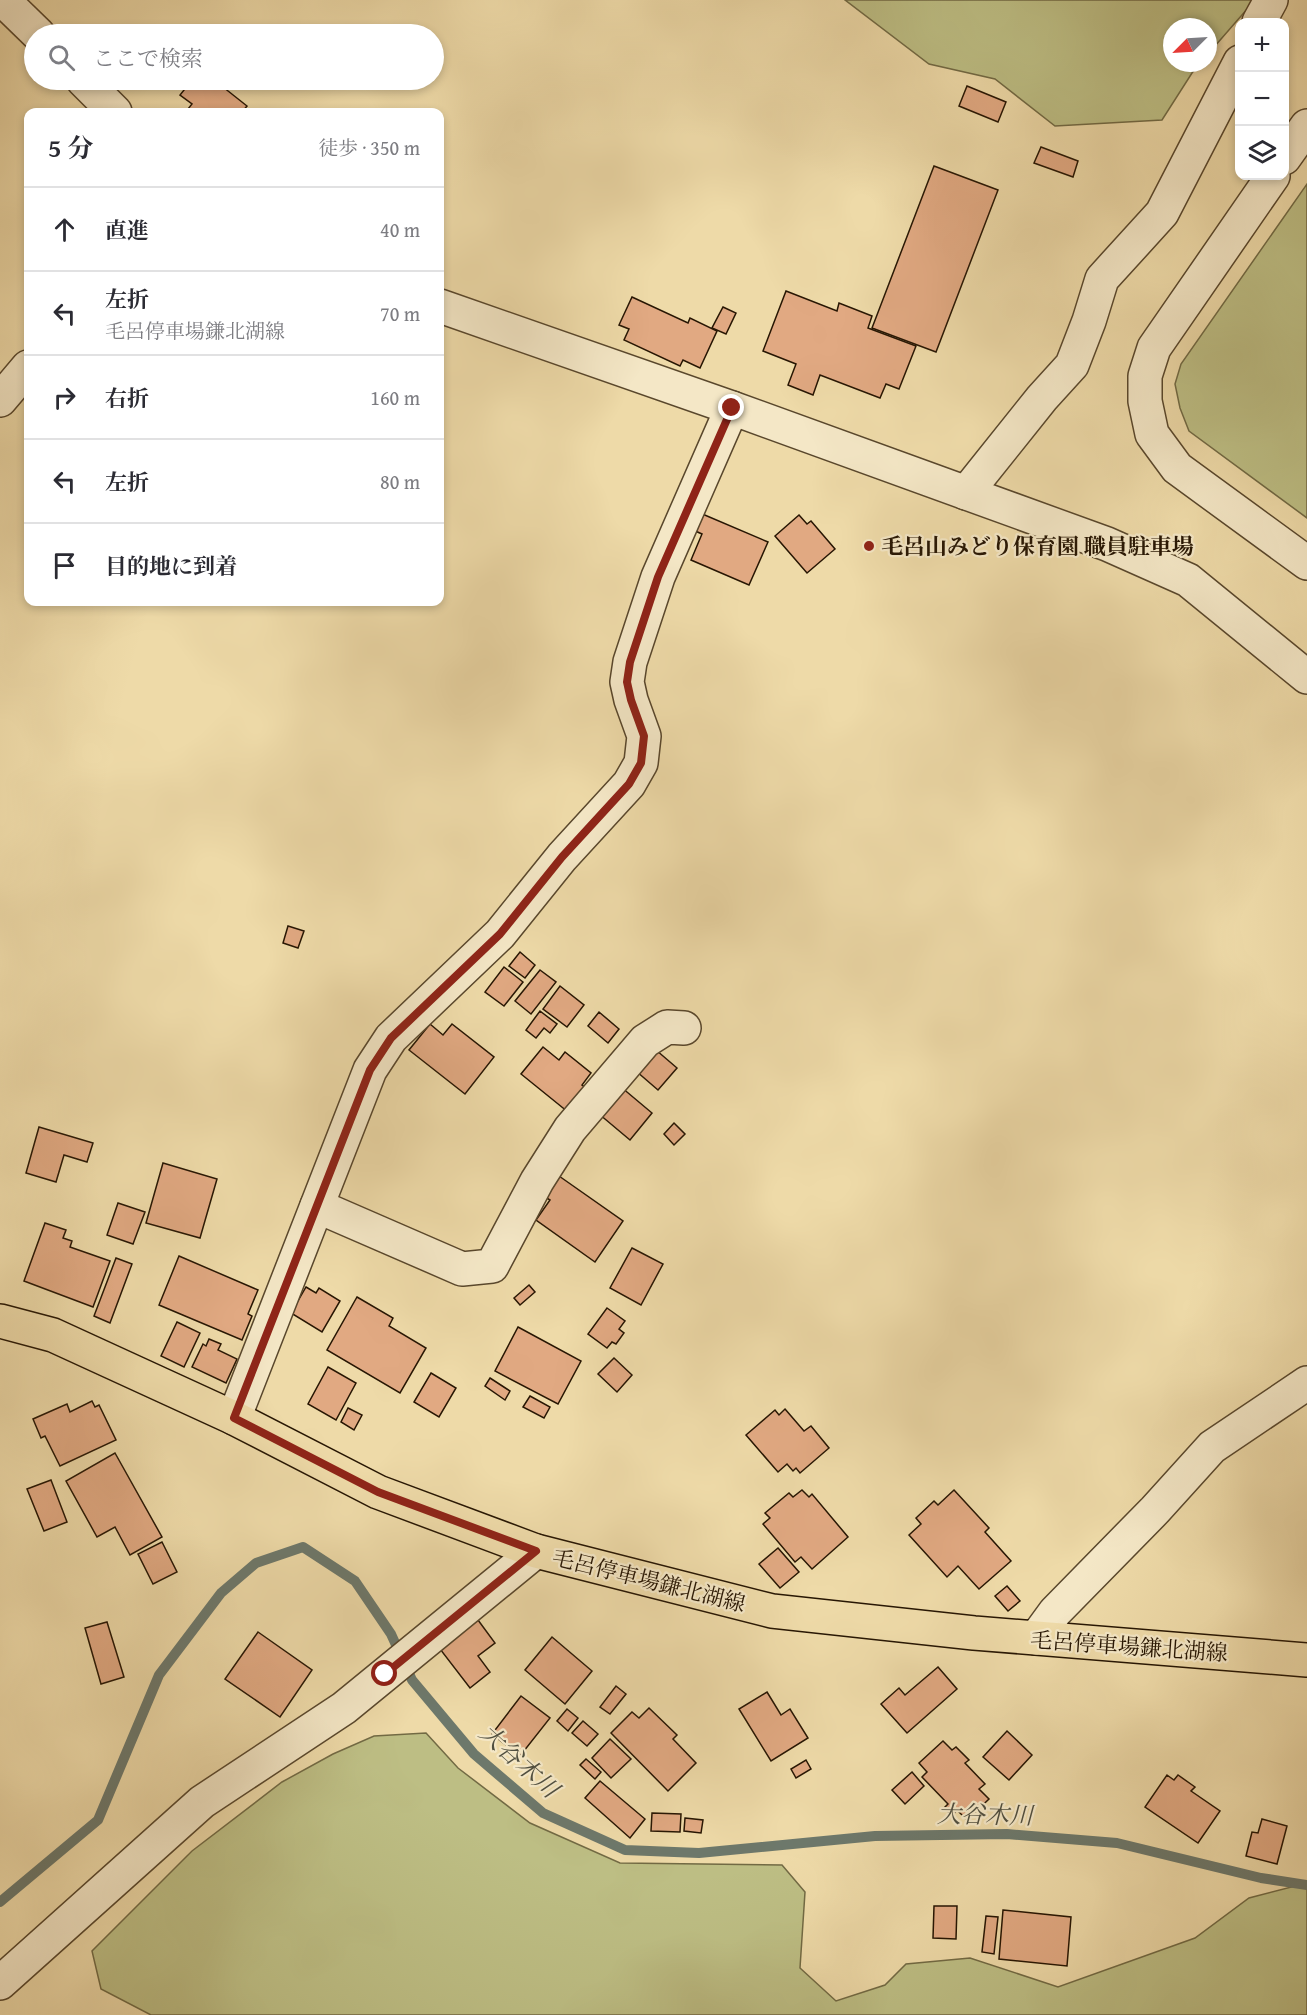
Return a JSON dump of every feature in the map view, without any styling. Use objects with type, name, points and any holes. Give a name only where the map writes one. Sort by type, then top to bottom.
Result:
[{"type":"main road","name":"毛呂停車場鎌北湖線","points":[[0,1321],[53,1335],[234,1418],[378,1492],[536,1551],[772,1611],[1036,1638],[1307,1660]]},
{"type":"street","points":[[3,0],[28,24]]},
{"type":"street","points":[[1261,18],[1271,0]]},
{"type":"street","points":[[966,493],[1041,398],[1072,365],[1102,279],[1162,213],[1235,70]]},
{"type":"street","points":[[93,90],[111,108]]},
{"type":"street","points":[[1289,151],[1307,126]]},
{"type":"street","points":[[1270,180],[1154,348],[1145,376],[1145,401],[1152,434],[1177,468],[1307,563]]},
{"type":"street","points":[[444,307],[732,408],[1152,562],[1188,580],[1307,677]]},
{"type":"street","points":[[0,400],[24,372]]},
{"type":"street","points":[[234,1418],[370,1070],[391,1038],[500,934],[562,857],[629,784],[641,763],[644,736],[627,682],[630,662],[658,577],[732,408]]},
{"type":"street","points":[[318,1206],[462,1269],[492,1266],[537,1180],[570,1129],[645,1041],[667,1027],[684,1028]]},
{"type":"street","points":[[1036,1638],[1055,1612],[1155,1510],[1212,1447],[1307,1383]]},
{"type":"street","points":[[0,1983],[202,1802],[344,1708],[536,1551]]},
{"type":"green space","points":[[845,0],[1255,0],[1239,18],[1235,18],[1235,23],[1217,44],[1217,18],[1163,18],[1163,72],[1193,72],[1162,120],[1055,126],[995,79],[929,64]]},
{"type":"green space","points":[[1307,184],[1307,518],[1189,431],[1180,408],[1175,384],[1181,364]]},
{"type":"green space","points":[[426,1733],[458,1768],[530,1823],[620,1863],[782,1865],[805,1892],[800,1968],[836,2001],[885,1985],[906,1964],[970,1958],[1058,1987],[1195,1938],[1249,1898],[1307,1883],[1307,2015],[151,2015],[101,1989],[92,1951],[192,1851],[282,1782],[333,1754],[374,1736]]},
{"type":"building","points":[[967,86],[1006,102],[998,122],[959,106]]},
{"type":"building","points":[[184,90],[227,90],[247,106],[245,108],[189,108],[192,104],[180,95]]},
{"type":"building","points":[[1041,147],[1078,161],[1073,177],[1034,163]]},
{"type":"building","points":[[934,166],[998,190],[936,352],[872,328]]},
{"type":"building","points":[[786,291],[837,311],[839,303],[872,316],[868,328],[916,346],[899,389],[886,384],[880,398],[820,375],[813,395],[788,385],[796,364],[763,351]]},
{"type":"building","points":[[632,297],[688,323],[690,318],[717,331],[700,368],[683,360],[680,366],[624,340],[629,329],[619,325]]},
{"type":"building","points":[[723,307],[736,313],[726,334],[712,328]]},
{"type":"building","points":[[700,513],[768,542],[749,585],[691,560],[702,534],[693,530]]},
{"type":"building","points":[[799,515],[807,524],[811,521],[835,549],[807,573],[775,536]]},
{"type":"building","points":[[288,926],[304,931],[298,948],[283,943]]},
{"type":"building","points":[[520,952],[535,965],[525,978],[509,966]]},
{"type":"building","points":[[504,967],[523,982],[504,1006],[485,992]]},
{"type":"building","points":[[540,970],[556,982],[531,1014],[515,1001]]},
{"type":"building","points":[[560,986],[584,1005],[567,1027],[543,1009]]},
{"type":"building","points":[[540,1011],[557,1024],[550,1033],[544,1028],[536,1038],[526,1030]]},
{"type":"building","points":[[599,1012],[619,1029],[608,1043],[588,1026]]},
{"type":"building","points":[[430,1024],[443,1035],[452,1024],[494,1057],[465,1094],[409,1050]]},
{"type":"building","points":[[543,1047],[559,1060],[565,1052],[591,1073],[582,1085],[586,1088],[568,1112],[521,1074]]},
{"type":"building","points":[[656,1050],[677,1068],[658,1090],[636,1071]]},
{"type":"building","points":[[621,1087],[652,1113],[630,1140],[599,1114]]},
{"type":"building","points":[[674,1123],[685,1134],[674,1145],[664,1134]]},
{"type":"building","points":[[39,1127],[93,1143],[87,1162],[64,1155],[56,1182],[26,1173]]},
{"type":"building","points":[[163,1163],[217,1179],[200,1238],[146,1223]]},
{"type":"building","points":[[559,1176],[623,1221],[595,1262],[536,1220],[550,1200],[545,1197]]},
{"type":"building","points":[[118,1203],[145,1212],[133,1244],[107,1235]]},
{"type":"building","points":[[45,1223],[66,1230],[63,1238],[72,1241],[70,1247],[110,1261],[93,1307],[24,1281]]},
{"type":"building","points":[[632,1248],[663,1264],[641,1305],[610,1288]]},
{"type":"building","points":[[179,1256],[258,1290],[248,1314],[252,1316],[242,1340],[159,1305]]},
{"type":"building","points":[[116,1258],[132,1264],[110,1323],[94,1316]]},
{"type":"building","points":[[529,1285],[535,1292],[520,1305],[514,1298]]},
{"type":"building","points":[[306,1287],[316,1293],[319,1288],[340,1301],[322,1332],[291,1313]]},
{"type":"building","points":[[357,1297],[393,1318],[389,1326],[426,1348],[400,1393],[327,1350]]},
{"type":"building","points":[[607,1308],[625,1321],[619,1329],[624,1333],[616,1344],[612,1342],[607,1348],[588,1334]]},
{"type":"building","points":[[177,1322],[200,1333],[184,1367],[161,1356]]},
{"type":"building","points":[[518,1327],[581,1361],[558,1404],[495,1371]]},
{"type":"building","points":[[209,1339],[221,1344],[218,1350],[237,1359],[226,1383],[192,1367],[203,1344],[206,1346]]},
{"type":"building","points":[[614,1358],[632,1375],[617,1392],[598,1374]]},
{"type":"building","points":[[328,1367],[356,1383],[336,1420],[308,1404]]},
{"type":"building","points":[[431,1373],[456,1388],[439,1417],[414,1402]]},
{"type":"building","points":[[490,1378],[510,1391],[505,1400],[485,1386]]},
{"type":"building","points":[[530,1396],[550,1407],[544,1418],[523,1407]]},
{"type":"building","points":[[92,1401],[95,1407],[99,1405],[116,1440],[60,1466],[45,1436],[41,1438],[33,1419],[67,1404],[70,1412]]},
{"type":"building","points":[[348,1408],[362,1415],[354,1430],[341,1422]]},
{"type":"building","points":[[785,1409],[804,1431],[811,1426],[829,1448],[800,1473],[796,1468],[793,1471],[787,1464],[778,1472],[746,1435],[775,1410],[779,1415]]},
{"type":"building","points":[[115,1453],[162,1537],[130,1555],[115,1527],[97,1537],[66,1481]]},
{"type":"building","points":[[51,1480],[67,1522],[44,1531],[27,1489]]},
{"type":"building","points":[[802,1490],[809,1497],[812,1494],[848,1537],[812,1569],[801,1557],[795,1562],[763,1524],[770,1518],[765,1513],[789,1493],[793,1497]]},
{"type":"building","points":[[954,1490],[989,1528],[985,1532],[1011,1561],[979,1589],[958,1566],[947,1577],[909,1535],[921,1524],[916,1518],[934,1501],[938,1505]]},
{"type":"building","points":[[162,1542],[177,1572],[153,1584],[138,1554]]},
{"type":"building","points":[[778,1548],[799,1572],[780,1588],[759,1564]]},
{"type":"building","points":[[1007,1586],[1020,1601],[1008,1611],[995,1596]]},
{"type":"building","points":[[478,1620],[495,1643],[478,1656],[490,1672],[470,1688],[440,1649]]},
{"type":"building","points":[[107,1622],[124,1677],[101,1684],[85,1628]]},
{"type":"building","points":[[258,1632],[312,1670],[280,1717],[225,1679]]},
{"type":"building","points":[[552,1637],[592,1671],[565,1704],[525,1670]]},
{"type":"building","points":[[938,1667],[957,1689],[907,1733],[881,1704],[899,1688],[905,1695]]},
{"type":"building","points":[[616,1686],[626,1694],[610,1714],[600,1707]]},
{"type":"building","points":[[767,1692],[781,1715],[790,1709],[808,1738],[771,1761],[739,1709]]},
{"type":"building","points":[[521,1696],[550,1718],[520,1756],[492,1734]]},
{"type":"building","points":[[649,1708],[677,1735],[673,1739],[696,1763],[668,1791],[611,1733],[632,1712],[639,1718]]},
{"type":"building","points":[[567,1709],[578,1718],[568,1731],[557,1721]]},
{"type":"building","points":[[583,1721],[598,1734],[587,1746],[572,1733]]},
{"type":"building","points":[[1007,1731],[1032,1755],[1009,1780],[983,1757]]},
{"type":"building","points":[[610,1739],[631,1759],[611,1778],[592,1758]]},
{"type":"building","points":[[943,1741],[952,1750],[956,1747],[969,1760],[965,1763],[985,1784],[979,1789],[989,1799],[967,1820],[957,1810],[952,1816],[944,1808],[948,1804],[922,1777],[927,1772],[919,1763]]},
{"type":"building","points":[[586,1759],[601,1772],[595,1779],[580,1765]]},
{"type":"building","points":[[806,1760],[811,1769],[796,1778],[791,1769]]},
{"type":"building","points":[[912,1772],[924,1786],[905,1804],[892,1790]]},
{"type":"building","points":[[1167,1775],[1174,1780],[1178,1775],[1195,1787],[1191,1791],[1220,1811],[1198,1843],[1145,1807]]},
{"type":"building","points":[[600,1781],[645,1819],[630,1838],[585,1798]]},
{"type":"building","points":[[652,1813],[681,1814],[680,1832],[651,1831]]},
{"type":"building","points":[[685,1818],[703,1820],[701,1833],[684,1831]]},
{"type":"building","points":[[1262,1819],[1287,1826],[1277,1864],[1246,1856],[1252,1832],[1258,1833]]},
{"type":"building","points":[[934,1906],[957,1906],[956,1939],[933,1938]]},
{"type":"building","points":[[1003,1910],[1071,1917],[1067,1966],[999,1959]]},
{"type":"building","points":[[986,1916],[998,1917],[994,1954],[982,1952]]},
{"type":"waterway","name":"大谷木川","points":[[0,1902],[98,1820],[159,1675],[221,1593],[256,1563],[303,1547],[355,1581],[391,1634],[412,1680],[474,1754],[543,1813],[625,1850],[699,1853],[875,1836],[1007,1834],[1117,1843],[1261,1878],[1307,1885]]},
{"type":"place","name":"毛呂山みどり保育園 職員駐車場","points":[[869,546]]},
{"type":"route","points":[[385,1674],[536,1551],[378,1492],[234,1418],[370,1070],[391,1038],[500,934],[562,857],[629,784],[641,763],[644,736],[627,682],[630,662],[658,577],[732,408]]}]
